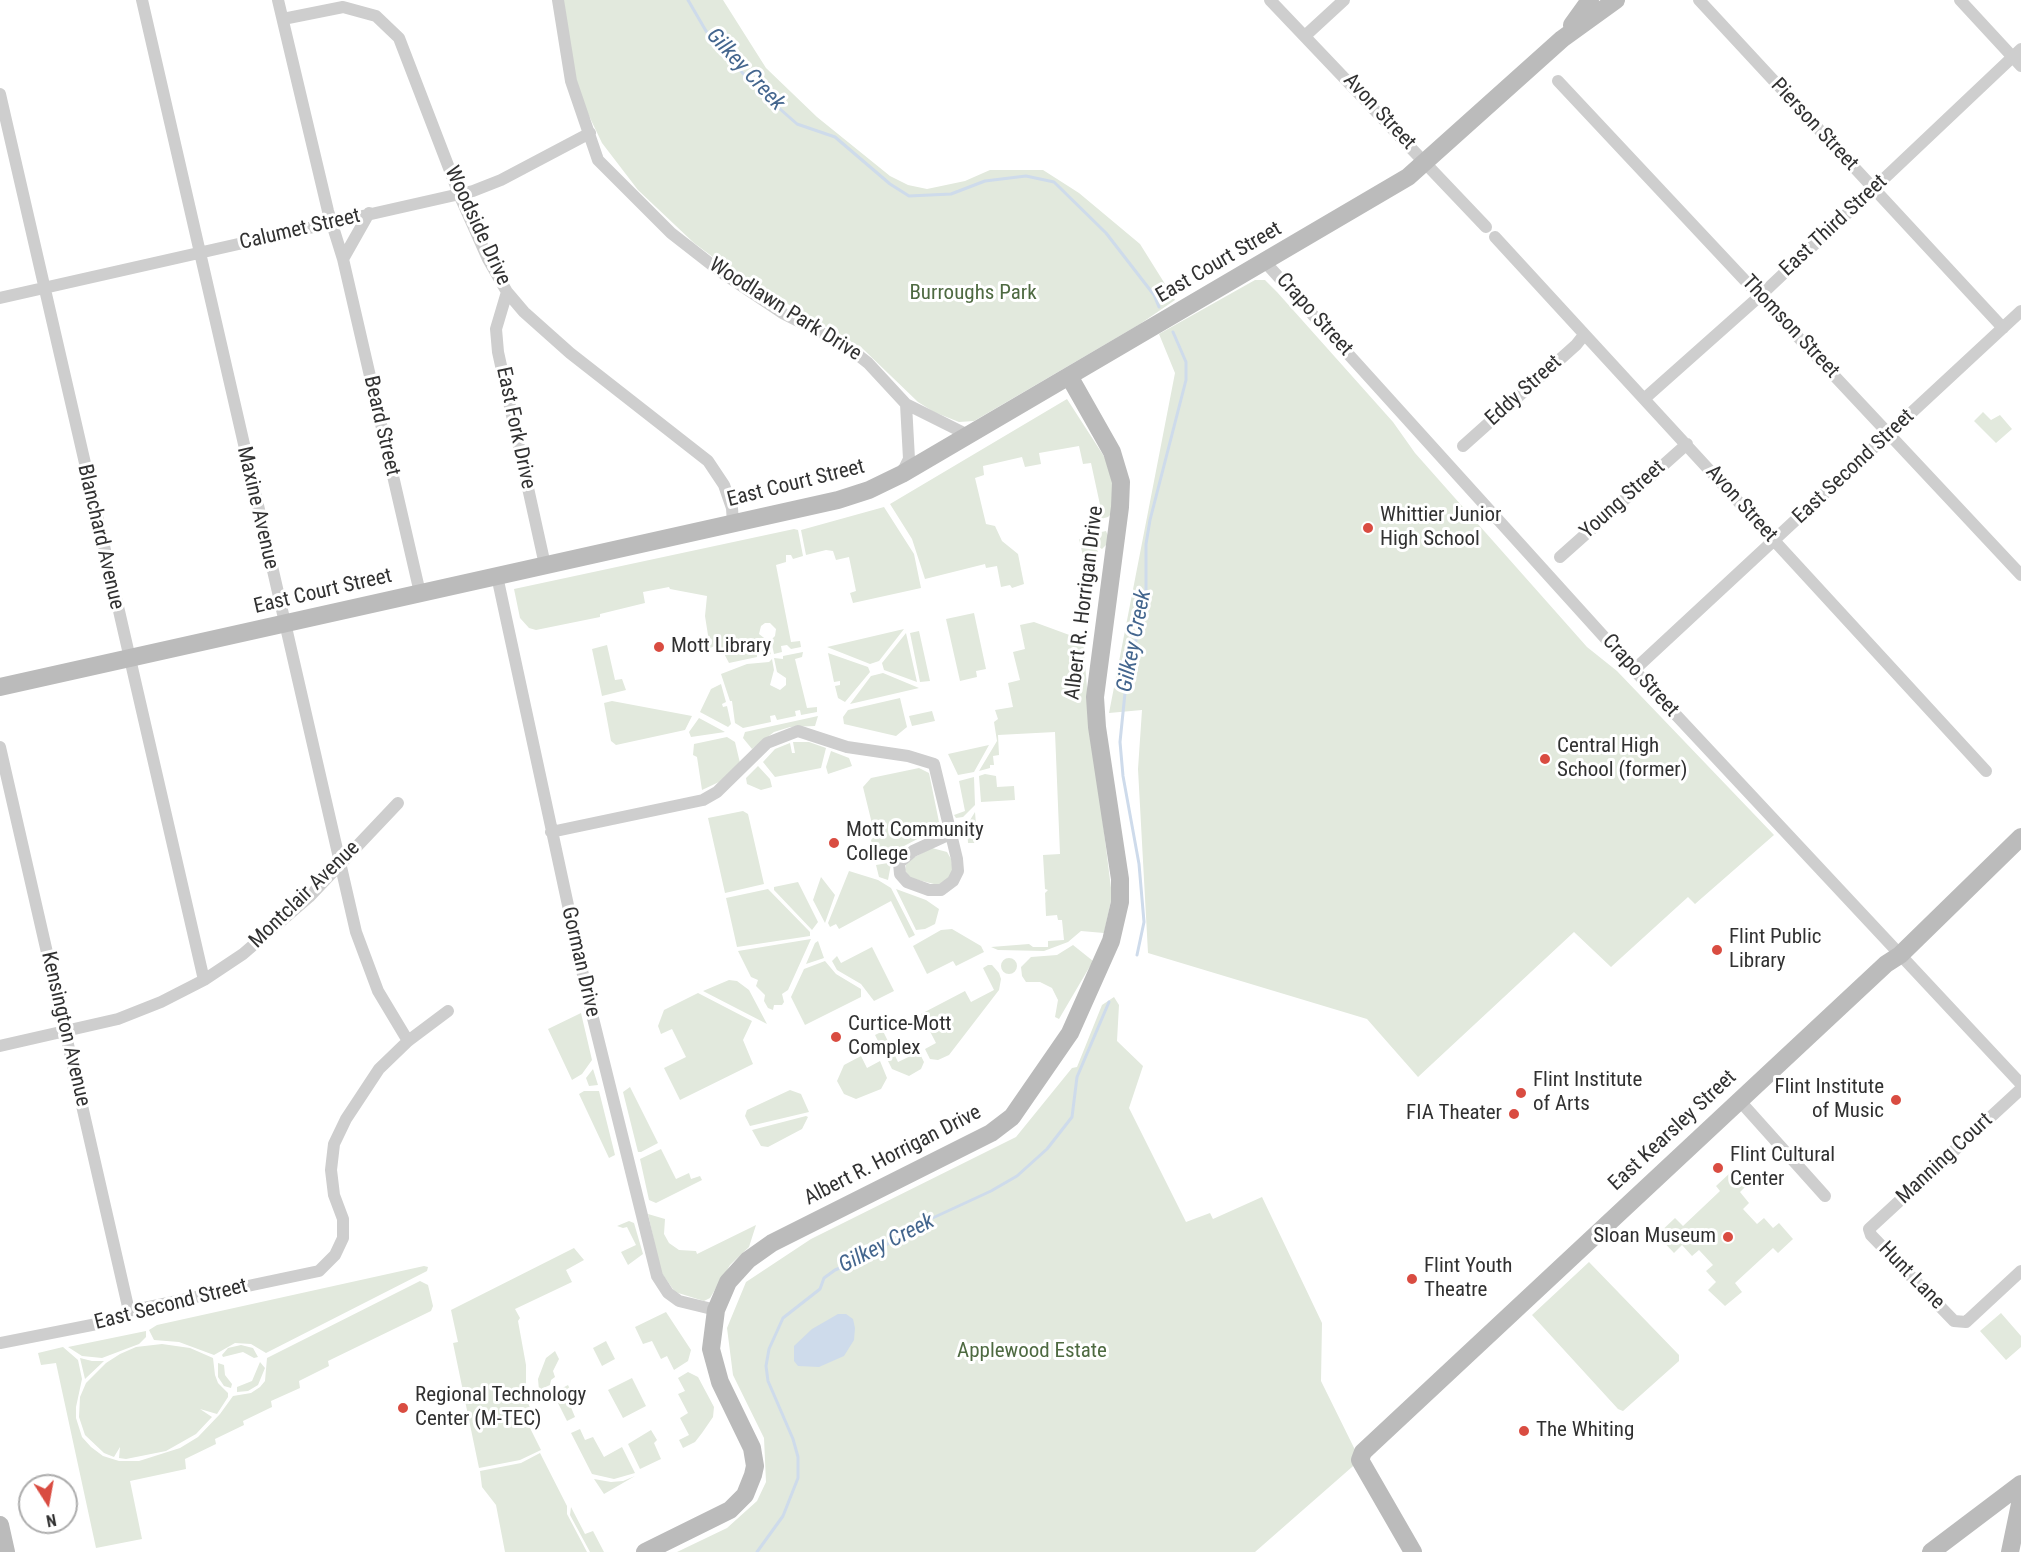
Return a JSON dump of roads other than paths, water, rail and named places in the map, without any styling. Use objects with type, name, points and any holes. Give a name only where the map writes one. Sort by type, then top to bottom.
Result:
[{"type":"street","name":"Maxine Avenue","points":[[142,0],[356,932],[378,991],[408,1041]]},
{"type":"street","name":"Beard Street","points":[[278,0],[328,211],[343,259],[420,593]]},
{"type":"street","name":"Woodlawn Park Drive","points":[[558,0],[572,81],[598,160],[671,233],[721,272],[784,314],[844,344],[868,363],[906,404],[968,435]]},
{"type":"street","name":"Avon Street","points":[[1270,0],[1306,35],[1486,227]]},
{"type":"street","points":[[1306,35],[1344,0]]},
{"type":"street","points":[[1562,39],[1590,0]]},
{"type":"street","name":"East Court Street","points":[[0,687],[854,496],[902,474],[1389,189],[1426,162],[1562,39],[1616,0]]},
{"type":"street","name":"Pierson Street","points":[[1699,0],[2002,328]]},
{"type":"street","points":[[1960,0],[2018,57]]},
{"type":"street","name":"Woodside Drive","points":[[283,19],[343,7],[376,16],[399,38],[459,194],[488,259],[507,292],[524,312],[570,353],[708,461],[724,485],[732,508],[733,523]]},
{"type":"street","name":"East Third Street","points":[[1644,399],[1761,295],[2018,57]]},
{"type":"street","name":"Thomson Street","points":[[1558,81],[2021,575]]},
{"type":"street","name":"Blanchard Avenue","points":[[0,94],[128,658],[204,980]]},
{"type":"street","name":"Calumet Street","points":[[0,298],[459,194],[501,180],[590,133]]},
{"type":"street","points":[[343,259],[369,213]]},
{"type":"street","name":"Avon Street","points":[[1495,237],[1986,771]]},
{"type":"street","name":"Crapo Street","points":[[1265,262],[1634,670],[2021,1084]]},
{"type":"street","name":"East Fork Drive","points":[[507,292],[496,329],[498,352],[545,565]]},
{"type":"street","name":"East Second Street","points":[[1634,670],[2021,311]]},
{"type":"street","name":"Eddy Street","points":[[1462,446],[1576,345],[1584,335]]},
{"type":"street","name":"Albert R. Horrigan Drive","points":[[645,1552],[730,1510],[745,1495],[753,1475],[755,1466],[752,1448],[720,1382],[713,1361],[711,1337],[716,1310],[728,1282],[760,1251],[991,1133],[1012,1117],[1070,1033],[1109,948],[1117,917],[1120,879],[1097,727],[1095,697],[1120,507],[1121,482],[1112,452],[1069,376]]},
{"type":"street","points":[[902,474],[909,459],[906,404]]},
{"type":"street","name":"Young Street","points":[[1560,557],[1687,444]]},
{"type":"street","name":"Gorman Drive","points":[[497,576],[596,1031],[657,1276],[668,1293],[679,1300],[716,1310]]},
{"type":"street","points":[[551,832],[703,800],[717,792],[767,743],[798,731],[847,747],[908,756],[934,765],[957,859],[958,871],[953,881],[941,890],[930,890],[907,882],[900,874],[899,863],[913,851],[950,834]]},
{"type":"street","name":"Kensington Avenue","points":[[0,747],[129,1311]]},
{"type":"street","name":"Montclair Avenue","points":[[0,1046],[118,1019],[161,1002],[204,980],[243,954],[309,897],[398,803]]},
{"type":"street","name":"East Kearsley Street","points":[[1413,1552],[1360,1460],[1363,1452],[1739,1100],[1886,964],[1900,955],[2021,837]]},
{"type":"street","points":[[408,1041],[448,1011]]},
{"type":"street","name":"East Second Street","points":[[0,1343],[112,1321],[129,1311],[319,1271],[335,1256],[343,1238],[343,1219],[334,1195],[331,1170],[334,1144],[359,1097],[379,1069],[408,1041]]},
{"type":"street","name":"Manning Court","points":[[1869,1229],[2021,1089]]},
{"type":"street","points":[[1739,1100],[1825,1196]]},
{"type":"street","name":"Hunt Lane","points":[[1869,1229],[1872,1235],[1954,1321],[1966,1322],[2021,1271]]},
{"type":"street","points":[[1931,1552],[2021,1484]]},
{"type":"street","points":[[2010,1552],[2021,1499]]},
{"type":"street","points":[[0,1525],[6,1552]]},
{"type":"water","points":[[838,1314],[846,1314],[853,1319],[855,1328],[854,1340],[844,1356],[819,1367],[798,1366],[794,1361],[794,1346],[812,1329]]},
{"type":"waterway","name":"Gilkey Creek","points":[[688,0],[706,31],[754,86],[797,124],[835,137],[890,184],[909,196],[951,194],[985,181],[1026,176],[1054,182],[1106,233],[1154,295],[1159,307]]},
{"type":"waterway","name":"Gilkey Creek","points":[[1137,955],[1144,922],[1139,864],[1123,776],[1120,742],[1125,693],[1146,592],[1146,544],[1150,520],[1186,380],[1186,362],[1173,332]]},
{"type":"waterway","name":"Gilkey Creek","points":[[757,1552],[783,1516],[798,1478],[798,1457],[793,1439],[768,1381],[766,1366],[769,1349],[783,1318],[820,1289],[824,1278],[835,1270],[866,1257],[924,1222],[991,1191],[1017,1176],[1047,1149],[1072,1117],[1077,1077],[1109,1002]]},
{"type":"place","name":"Whittier Junior High School","points":[[1368,528]]},
{"type":"place","name":"Mott Library","points":[[659,647]]},
{"type":"place","name":"Central High School (former)","points":[[1545,759]]},
{"type":"place","name":"Mott Community College","points":[[834,843]]},
{"type":"place","name":"Flint Public Library","points":[[1717,950]]},
{"type":"place","name":"Curtice-Mott Complex","points":[[836,1037]]},
{"type":"place","name":"Flint Institute of Arts","points":[[1521,1093]]},
{"type":"place","name":"Flint Institute of Music","points":[[1896,1100]]},
{"type":"place","name":"FIA Theater","points":[[1514,1114]]},
{"type":"place","name":"Flint Cultural Center","points":[[1718,1168]]},
{"type":"place","name":"Sloan Museum","points":[[1728,1237]]},
{"type":"place","name":"Flint Youth Theatre","points":[[1412,1279]]},
{"type":"place","name":"Regional Technology Center (M-TEC)","points":[[403,1408]]},
{"type":"place","name":"The Whiting","points":[[1524,1431]]},
{"type":"park label","name":"Burroughs Park","points":[[973,294]]},
{"type":"park label","name":"Applewood Estate","points":[[1032,1352]]}]
